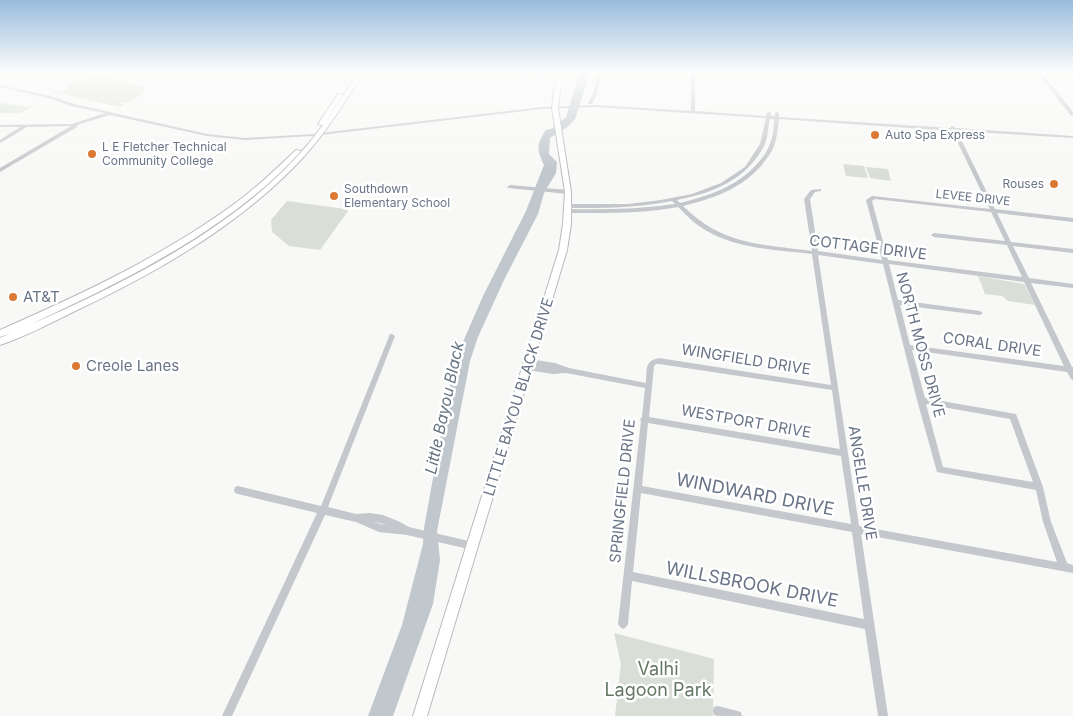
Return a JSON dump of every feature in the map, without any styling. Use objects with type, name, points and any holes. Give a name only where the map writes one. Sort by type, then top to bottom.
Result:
[{"type":"main road","points":[[0,334],[102,286],[195,233],[263,183],[294,155],[312,135],[332,105]]},
{"type":"main road","points":[[0,342],[106,292],[210,231],[290,168],[320,134],[339,105]]},
{"type":"main road","name":"LITTLE BAYOU BLACK DRIVE","points":[[420,716],[563,250],[568,192],[555,106]]},
{"type":"street","points":[[76,105],[206,136],[264,139],[574,105]]},
{"type":"street","points":[[589,105],[693,110]]},
{"type":"street","points":[[626,105],[1073,133]]},
{"type":"street","points":[[693,105],[693,110]]},
{"type":"street","points":[[0,170],[79,124],[110,114]]},
{"type":"street","points":[[677,203],[720,185],[747,167],[758,155],[764,144],[769,115]]},
{"type":"street","points":[[568,208],[622,212],[677,203],[727,189],[755,170],[767,157],[772,146],[777,116]]},
{"type":"street","points":[[0,126],[79,124]]},
{"type":"street","points":[[0,142],[26,126]]},
{"type":"street","points":[[953,127],[1073,137]]},
{"type":"street","points":[[953,127],[1072,373]]},
{"type":"street","points":[[510,187],[568,192]]},
{"type":"street","name":"ANGELLE DRIVE","points":[[819,190],[813,191],[807,199],[883,716]]},
{"type":"street","name":"LEVEE DRIVE","points":[[870,198],[1073,220]]},
{"type":"street","name":"NORTH MOSS DRIVE","points":[[870,198],[885,263],[940,470],[1039,487]]},
{"type":"street","name":"COTTAGE DRIVE","points":[[677,203],[699,225],[725,238],[754,245],[1073,286]]},
{"type":"street","points":[[934,234],[1073,251]]},
{"type":"street","points":[[896,302],[980,313]]},
{"type":"street","points":[[227,716],[323,510],[392,336]]},
{"type":"street","name":"CORAL DRIVE","points":[[907,347],[1072,373]]},
{"type":"street","name":"WINGFIELD DRIVE","points":[[654,362],[659,361],[834,388]]},
{"type":"street","name":"SPRINGFIELD DRIVE","points":[[623,624],[644,419],[651,365],[654,362]]},
{"type":"street","points":[[528,364],[553,372],[568,371],[648,386]]},
{"type":"street","points":[[921,400],[1013,416],[1039,487],[1047,522],[1069,568]]},
{"type":"street","name":"WESTPORT DRIVE","points":[[644,419],[844,453]]},
{"type":"street","name":"WINDWARD DRIVE","points":[[637,489],[1069,568]]},
{"type":"street","points":[[238,490],[356,518],[379,528],[407,531],[473,546]]},
{"type":"street","name":"WILLSBROOK DRIVE","points":[[629,576],[870,625]]},
{"type":"street","points":[[718,712],[737,716]]},
{"type":"green space","points":[[0,105],[29,107],[34,105],[21,113],[0,113]]},
{"type":"green space","points":[[843,164],[864,166],[868,178],[846,176]]},
{"type":"green space","points":[[866,167],[888,169],[891,181],[870,178]]},
{"type":"green space","points":[[287,201],[348,211],[320,250],[289,246],[272,232],[271,220]]},
{"type":"green space","points":[[978,276],[1024,284],[1035,305],[1008,301],[1002,296],[985,294]]},
{"type":"green space","name":"Valhi Lagoon Park","points":[[614,633],[714,659],[713,716],[615,716],[621,664]]},
{"type":"shaded area","points":[[570,105],[579,105],[575,119],[566,128],[550,138],[549,154],[557,162],[556,173],[544,193],[538,214],[504,280],[478,337],[470,361],[437,531],[440,560],[433,604],[393,716],[368,716],[402,625],[423,544],[424,528],[451,379],[463,342],[483,296],[526,211],[544,165],[539,151],[540,139],[546,130],[551,129],[566,117]]},
{"type":"place","name":"Auto Spa Express","points":[[875,135]]},
{"type":"place","name":"L E Fletcher Technical Community College","points":[[92,154]]},
{"type":"place","name":"Rouses","points":[[1054,184]]},
{"type":"place","name":"Southdown Elementary School","points":[[334,196]]},
{"type":"place","name":"AT&T","points":[[13,297]]},
{"type":"place","name":"Creole Lanes","points":[[76,366]]},
{"type":"water label","name":"Little Bayou Black","points":[[445,408]]}]
